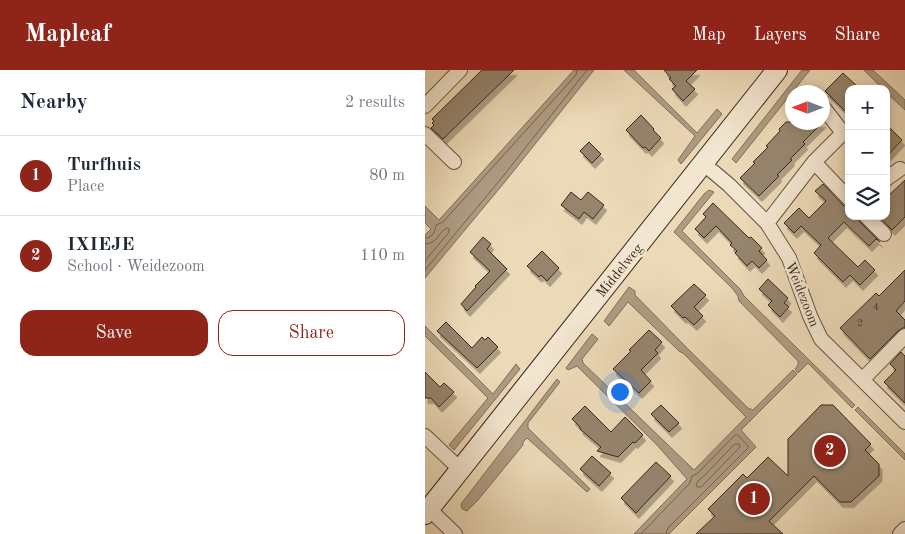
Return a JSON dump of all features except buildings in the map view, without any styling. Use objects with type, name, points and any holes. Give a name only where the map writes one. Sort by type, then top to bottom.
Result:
[{"type":"street","points":[[425,106],[460,70]]},
{"type":"street","name":"Middelweg","points":[[427,511],[777,70]]},
{"type":"street","points":[[830,116],[845,135]]},
{"type":"street","points":[[425,134],[454,162]]},
{"type":"street","points":[[767,223],[814,162],[845,137]]},
{"type":"street","points":[[814,162],[845,195]]},
{"type":"street","name":"Weidezoom","points":[[704,164],[767,223],[789,258],[810,316],[821,339],[905,422]]},
{"type":"street","points":[[890,176],[900,169]]},
{"type":"street","points":[[870,220],[884,234]]},
{"type":"street","points":[[863,379],[905,336]]},
{"type":"street","points":[[425,436],[461,470]]},
{"type":"street","points":[[427,511],[455,534]]},
{"type":"street","points":[[900,534],[905,530]]},
{"type":"water","points":[[574,70],[594,70],[425,278],[425,235],[431,229],[425,223],[425,206],[439,220]]},
{"type":"water","points":[[624,70],[634,70],[697,133],[717,109],[722,114],[681,164],[678,160],[695,136]]},
{"type":"water","points":[[802,70],[810,70],[798,85],[790,85]]},
{"type":"water","points":[[864,70],[873,70],[889,85],[879,85]]},
{"type":"water","points":[[890,86],[905,100],[905,110],[890,96]]},
{"type":"water","points":[[785,92],[785,101],[736,163],[732,159]]},
{"type":"water","points":[[709,190],[714,192],[682,231],[740,289],[744,296],[855,405],[852,408],[808,363],[798,373],[795,369],[798,361],[739,301],[732,288],[674,232]]},
{"type":"water","points":[[629,287],[748,408],[753,410],[793,370],[797,374],[741,430],[756,447],[669,534],[634,534],[687,479],[657,445],[577,366],[568,370],[566,368],[592,334],[598,339],[582,359],[583,363],[694,470],[746,417],[684,354],[628,302],[609,326],[604,321]]},
{"type":"water","points":[[425,326],[493,394],[516,364],[520,369],[454,450],[449,445],[488,398],[425,336]]},
{"type":"water","points":[[557,379],[560,382],[528,423],[528,428],[590,489],[587,492],[527,438],[478,500],[467,511],[462,509],[461,504]]},
{"type":"water","points":[[858,407],[905,454],[905,460],[855,410]]},
{"type":"place","name":"IXIEJE","points":[[830,451]]},
{"type":"place","name":"Turfhuis","points":[[754,499]]}]
